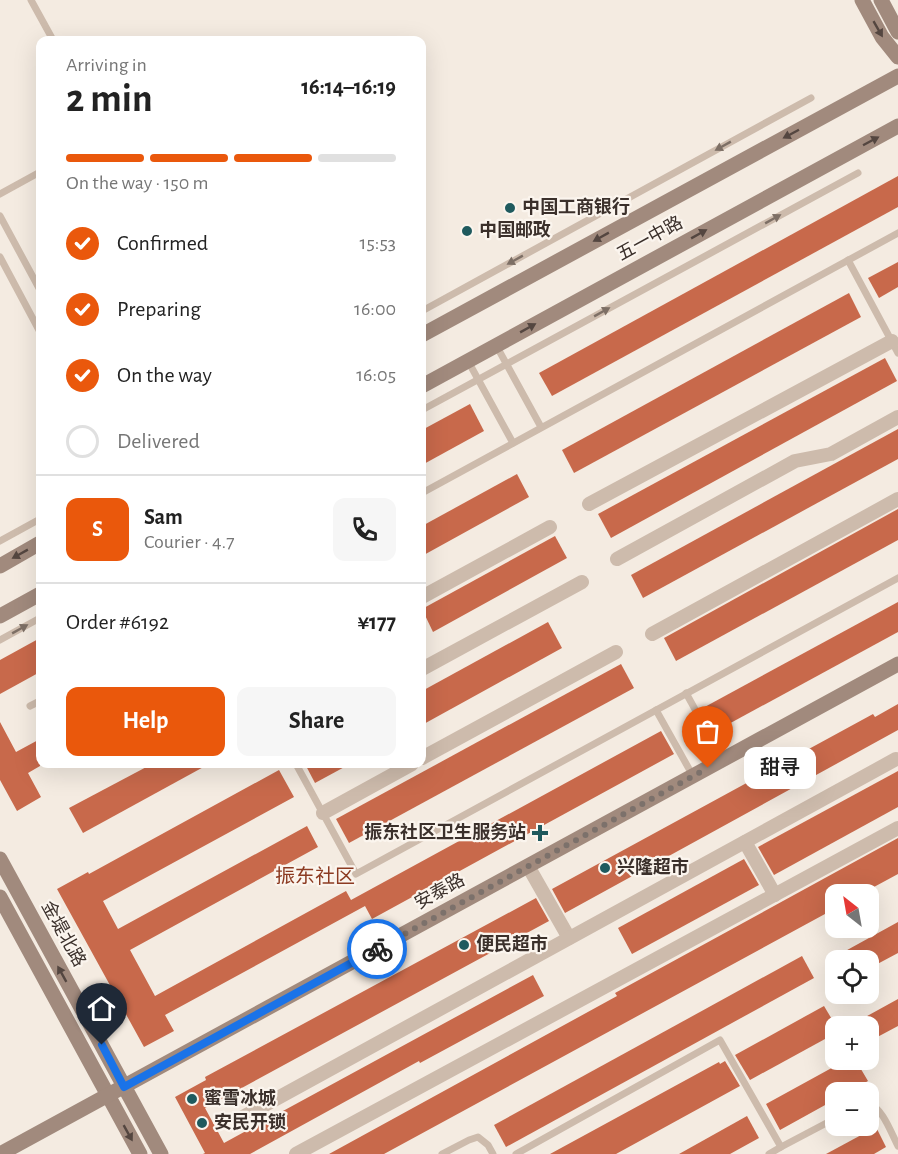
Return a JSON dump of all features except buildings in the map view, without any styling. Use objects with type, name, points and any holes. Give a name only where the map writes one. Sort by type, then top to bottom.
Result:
[{"type":"street","points":[[862,0],[882,37],[898,57]]},
{"type":"street","points":[[881,0],[898,32]]},
{"type":"street","name":"五一中路","points":[[426,333],[898,76]]},
{"type":"street","name":"五一中路","points":[[426,384],[898,126]]},
{"type":"street","points":[[589,504],[895,347]]},
{"type":"street","points":[[617,560],[795,461],[831,454],[898,417]]},
{"type":"street","points":[[652,634],[898,499]]},
{"type":"street","points":[[426,595],[550,527]]},
{"type":"street","points":[[0,566],[36,545]]},
{"type":"street","points":[[426,667],[582,582]]},
{"type":"street","points":[[0,616],[36,596]]},
{"type":"street","points":[[426,756],[616,652]]},
{"type":"street","name":"安泰路","points":[[0,1154],[898,664]]},
{"type":"street","points":[[243,1117],[896,759]]},
{"type":"street","points":[[323,813],[405,768]]},
{"type":"street","points":[[296,1154],[898,828]]},
{"type":"street","points":[[745,842],[775,895]]},
{"type":"street","name":"金堤北路","points":[[0,859],[161,1154]]},
{"type":"street","points":[[528,866],[569,938]]},
{"type":"street","name":"金堤北路","points":[[0,897],[140,1154]]},
{"type":"lane","points":[[31,0],[51,36]]},
{"type":"lane","points":[[426,309],[811,98]]},
{"type":"lane","points":[[426,409],[858,173]]},
{"type":"lane","points":[[0,194],[36,174]]},
{"type":"lane","points":[[0,216],[36,283]]},
{"type":"lane","points":[[426,491],[898,233]]},
{"type":"lane","points":[[0,257],[36,324]]},
{"type":"lane","points":[[848,260],[895,347]]},
{"type":"lane","points":[[496,345],[542,427]]},
{"type":"lane","points":[[468,361],[513,443]]},
{"type":"lane","points":[[0,542],[36,521]]},
{"type":"lane","points":[[298,768],[356,874],[898,578]]},
{"type":"lane","points":[[0,640],[36,620]]},
{"type":"lane","points":[[686,693],[723,760]]},
{"type":"lane","points":[[30,706],[36,703]]},
{"type":"lane","points":[[656,710],[693,776]]},
{"type":"lane","points":[[516,1154],[720,1040],[781,1147]]},
{"type":"lane","points":[[879,1110],[898,1146]]},
{"type":"lane","points":[[769,1154],[825,1124]]},
{"type":"lane","points":[[442,1154],[478,1137],[488,1145],[493,1154]]},
{"type":"way so far","points":[[377,949],[708,768]]},
{"type":"place","name":"中国工商银行","points":[[510,208]]},
{"type":"place","name":"中国邮政","points":[[467,231]]},
{"type":"place","name":"甜寻","points":[[708,768]]},
{"type":"place","name":"振东社区卫生服务站","points":[[540,833]]},
{"type":"place","name":"兴隆超市","points":[[605,868]]},
{"type":"place","name":"便民超市","points":[[464,945]]},
{"type":"place","name":"蜜雪冰城","points":[[192,1099]]},
{"type":"place","name":"安民开锁","points":[[202,1123]]},
{"type":"district","name":"振东社区","points":[[315,877]]},
{"type":"route","points":[[102,1045],[124,1087],[377,949]]}]
